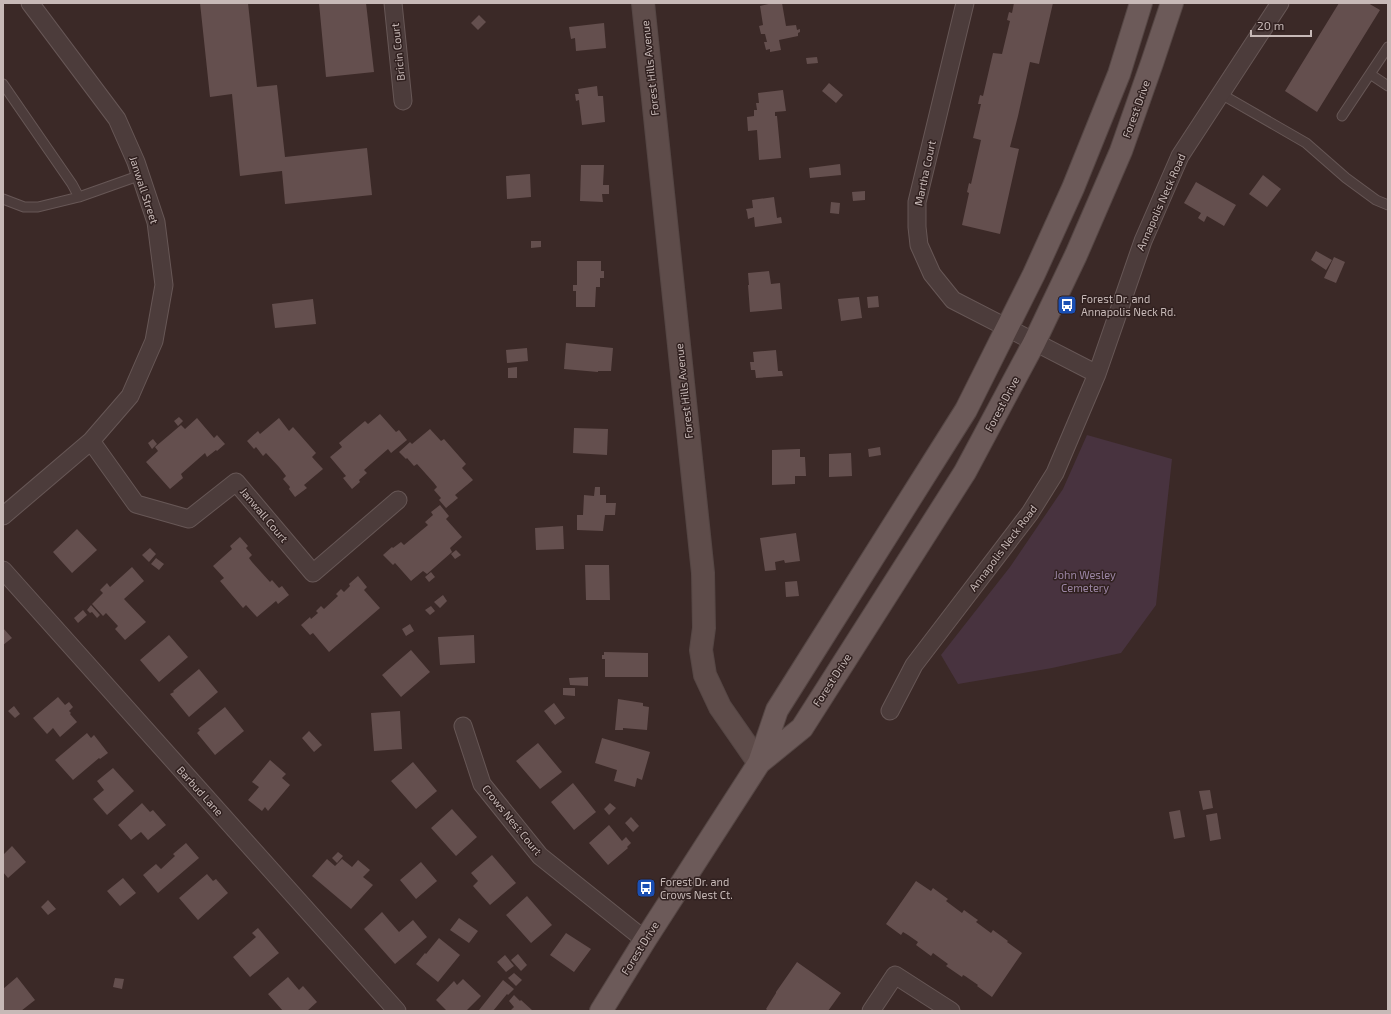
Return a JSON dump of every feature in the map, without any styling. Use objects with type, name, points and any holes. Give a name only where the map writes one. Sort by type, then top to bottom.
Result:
[{"type":"main road","name":"Forest Drive","points":[[601,1011],[759,764],[776,710],[966,410],[1034,274],[1072,188],[1119,74],[1141,3]]},
{"type":"main road","name":"Forest Drive","points":[[759,764],[802,728],[965,472],[1034,343],[1076,255],[1121,151],[1172,3]]},
{"type":"street","name":"Janwall Street","points":[[3,516],[91,440],[130,396],[154,341],[164,285],[156,222],[141,175],[117,119],[30,3]]},
{"type":"street","name":"Bricin Court","points":[[393,3],[403,101]]},
{"type":"street","name":"Forest Hills Avenue","points":[[643,3],[703,572],[704,628],[701,650],[705,675],[720,706],[759,764]]},
{"type":"street","name":"Martha Court","points":[[965,3],[917,202],[919,245],[932,274],[953,300],[1007,328]]},
{"type":"street","name":"Annapolis Neck Road","points":[[890,711],[914,666],[1030,513],[1055,473],[1096,374],[1143,241],[1180,156],[1280,3]]},
{"type":"street","points":[[1007,328],[1096,374]]},
{"type":"street","name":"Janwall Court","points":[[91,440],[136,504],[188,519],[236,482],[313,573],[398,500]]},
{"type":"street","name":"Barbud Lane","points":[[3,570],[397,1011]]},
{"type":"street","name":"Crows Nest Court","points":[[463,726],[482,784],[540,856],[645,940]]},
{"type":"street","points":[[871,1011],[895,975],[951,1011]]},
{"type":"lane","points":[[1342,116],[1388,47]]},
{"type":"lane","points":[[1370,74],[1388,86]]},
{"type":"lane","points":[[3,84],[72,184],[79,197]]},
{"type":"lane","points":[[1221,94],[1306,143],[1346,178],[1376,200],[1388,205]]},
{"type":"lane","points":[[3,198],[24,207],[38,207],[79,197],[141,175]]},
{"type":"green space","name":"John Wesley Cemetery","points":[[1087,435],[1172,459],[1156,605],[1121,653],[1052,668],[958,684],[941,655],[1010,567],[1063,489]]},
{"type":"building","points":[[200,3],[248,3],[257,87],[277,85],[285,157],[367,148],[372,195],[285,204],[282,171],[240,176],[232,94],[210,97]]},
{"type":"building","points":[[319,3],[366,3],[374,72],[326,77]]},
{"type":"building","points":[[773,3],[782,3],[786,26],[796,25],[797,30],[800,29],[800,32],[798,33],[798,36],[779,40],[781,50],[770,52],[770,49],[766,50],[764,42],[767,42],[765,34],[761,34],[759,26],[763,25],[760,6]]},
{"type":"building","points":[[1014,3],[1053,3],[1039,64],[1030,62],[1010,147],[1019,149],[1000,234],[962,225],[969,193],[967,192],[969,183],[971,184],[981,140],[973,138],[981,104],[978,104],[980,95],[983,96],[993,53],[1002,54],[1010,21],[1007,20],[1009,12],[1012,13]]},
{"type":"building","points":[[1339,3],[1368,3],[1380,10],[1317,112],[1285,91]]},
{"type":"building","points":[[479,15],[486,22],[478,30],[471,23]]},
{"type":"building","points":[[604,23],[606,48],[576,51],[575,38],[571,39],[569,27]]},
{"type":"building","points":[[817,57],[818,63],[807,64],[806,58]]},
{"type":"building","points":[[829,83],[843,95],[836,103],[822,91]]},
{"type":"building","points":[[597,86],[598,96],[603,96],[605,122],[582,125],[579,100],[576,101],[575,94],[579,94],[578,89]]},
{"type":"building","points":[[783,90],[786,111],[775,112],[775,116],[777,116],[781,158],[759,160],[757,130],[748,131],[747,117],[754,116],[754,110],[757,110],[756,103],[759,103],[758,93]]},
{"type":"building","points":[[840,164],[841,175],[810,178],[809,168]]},
{"type":"building","points":[[581,165],[604,165],[603,185],[609,185],[609,194],[602,194],[603,202],[580,201]]},
{"type":"building","points":[[530,174],[531,197],[507,199],[506,176]]},
{"type":"building","points":[[1263,175],[1281,189],[1267,207],[1249,194]]},
{"type":"building","points":[[1196,182],[1236,205],[1224,226],[1207,216],[1204,222],[1198,218],[1201,213],[1184,203]]},
{"type":"building","points":[[865,191],[865,200],[853,201],[852,192]]},
{"type":"building","points":[[774,197],[777,218],[781,217],[782,223],[755,227],[754,217],[748,219],[746,209],[753,208],[752,200]]},
{"type":"building","points":[[831,202],[840,203],[839,214],[830,213]]},
{"type":"building","points":[[531,241],[541,241],[541,247],[531,248]]},
{"type":"building","points":[[1316,251],[1332,260],[1326,270],[1311,260]]},
{"type":"building","points":[[1334,257],[1345,262],[1336,283],[1324,278]]},
{"type":"building","points":[[577,261],[601,261],[601,271],[604,271],[604,278],[600,278],[600,287],[596,287],[595,307],[576,307],[576,291],[573,291],[573,285],[577,285]]},
{"type":"building","points":[[769,271],[771,284],[780,283],[782,309],[750,312],[748,273]]},
{"type":"building","points":[[878,296],[879,307],[868,308],[867,297]]},
{"type":"building","points":[[859,297],[862,318],[841,321],[838,299]]},
{"type":"building","points":[[313,299],[316,324],[275,328],[272,304]]},
{"type":"building","points":[[566,343],[613,348],[611,371],[598,372],[564,369]]},
{"type":"building","points":[[527,348],[528,361],[507,363],[506,350]]},
{"type":"building","points":[[776,350],[778,371],[782,371],[783,376],[756,378],[755,370],[751,370],[750,362],[754,362],[753,352]]},
{"type":"building","points":[[517,367],[517,378],[508,378],[508,368]]},
{"type":"building","points":[[380,414],[396,432],[399,430],[407,440],[391,453],[388,449],[364,470],[367,473],[352,489],[343,478],[346,476],[330,457],[342,447],[339,443],[365,421],[368,424]]},
{"type":"building","points":[[179,417],[183,421],[178,426],[174,421]]},
{"type":"building","points":[[197,418],[214,438],[217,435],[225,444],[207,457],[205,453],[181,474],[183,478],[170,489],[146,462],[158,451],[155,447],[181,425],[185,429]]},
{"type":"building","points":[[279,418],[289,431],[293,427],[316,453],[312,457],[323,469],[304,485],[307,488],[295,497],[289,489],[290,487],[283,479],[286,476],[279,467],[266,453],[263,456],[256,447],[254,449],[247,441],[258,431],[260,434]]},
{"type":"building","points":[[574,428],[608,429],[607,455],[573,453]]},
{"type":"building","points":[[430,429],[441,441],[444,439],[466,464],[462,468],[473,480],[455,495],[458,498],[446,508],[439,500],[441,498],[434,490],[437,487],[434,483],[417,464],[414,466],[399,452],[410,442],[412,444]]},
{"type":"building","points":[[153,439],[157,444],[152,449],[148,443]]},
{"type":"building","points":[[880,447],[881,455],[869,457],[868,449]]},
{"type":"building","points":[[800,449],[800,457],[805,457],[806,476],[795,476],[795,484],[772,485],[772,450]]},
{"type":"building","points":[[851,453],[852,476],[829,477],[829,454]]},
{"type":"building","points":[[595,487],[600,487],[600,495],[606,495],[606,503],[616,503],[615,515],[605,515],[603,531],[577,530],[577,515],[583,515],[584,495],[594,496]]},
{"type":"building","points":[[440,505],[449,516],[446,519],[462,537],[450,548],[452,552],[427,574],[423,571],[411,581],[395,563],[393,565],[383,555],[392,547],[393,548],[401,542],[404,545],[428,525],[425,522],[433,515],[431,512]]},
{"type":"building","points":[[563,526],[564,549],[536,550],[535,528]]},
{"type":"building","points":[[77,529],[97,550],[72,573],[53,552]]},
{"type":"building","points":[[796,533],[800,561],[785,563],[784,560],[775,562],[776,570],[765,571],[760,538]]},
{"type":"building","points":[[240,537],[248,546],[246,548],[252,555],[249,558],[252,562],[270,582],[272,580],[279,588],[282,586],[289,595],[278,604],[276,601],[257,617],[246,605],[243,608],[220,581],[224,578],[213,566],[232,549],[230,546]]},
{"type":"building","points":[[150,548],[156,554],[149,562],[142,555]]},
{"type":"building","points":[[456,550],[461,555],[455,559],[451,554]]},
{"type":"building","points":[[156,558],[164,564],[159,570],[151,564]]},
{"type":"building","points":[[585,565],[609,565],[610,600],[586,600]]},
{"type":"building","points":[[132,567],[144,581],[124,599],[146,622],[125,640],[115,629],[118,626],[106,613],[103,616],[92,604],[103,593],[100,590],[107,583],[110,587]]},
{"type":"building","points":[[431,572],[435,577],[429,582],[425,577]]},
{"type":"building","points":[[358,576],[367,587],[364,590],[380,608],[329,652],[313,633],[310,635],[301,625],[310,617],[311,619],[318,613],[316,611],[321,606],[324,609],[338,596],[336,594],[341,589],[344,592],[350,586],[349,584]]},
{"type":"building","points":[[797,581],[799,596],[786,597],[785,582]]},
{"type":"building","points":[[443,595],[447,601],[440,608],[434,602]]},
{"type":"building","points":[[91,605],[100,615],[97,618],[92,612],[90,613],[87,610]]},
{"type":"building","points":[[431,606],[435,611],[430,615],[425,610]]},
{"type":"building","points":[[83,610],[87,615],[78,623],[74,618]]},
{"type":"building","points":[[410,624],[414,631],[406,636],[402,629]]},
{"type":"building","points":[[3,628],[12,638],[3,645]]},
{"type":"building","points":[[169,635],[188,657],[159,682],[140,660]]},
{"type":"building","points":[[474,635],[475,663],[440,665],[438,637]]},
{"type":"building","points":[[411,650],[430,672],[401,697],[382,675]]},
{"type":"building","points":[[604,652],[648,653],[648,677],[605,677],[605,659],[602,659]]},
{"type":"building","points":[[199,669],[218,692],[189,717],[170,694]]},
{"type":"building","points":[[588,677],[588,686],[570,685],[569,678]]},
{"type":"building","points":[[563,688],[575,688],[575,696],[563,695]]},
{"type":"building","points":[[58,697],[65,705],[69,702],[73,707],[69,711],[77,722],[60,737],[53,728],[47,734],[33,718]]},
{"type":"building","points":[[618,699],[643,703],[643,706],[649,707],[647,730],[623,728],[623,730],[615,730]]},
{"type":"building","points":[[554,703],[565,718],[555,725],[544,711]]},
{"type":"building","points":[[14,706],[20,714],[15,718],[8,711]]},
{"type":"building","points":[[225,707],[244,731],[215,755],[197,733],[200,730],[198,729]]},
{"type":"building","points":[[400,711],[402,749],[374,751],[371,713]]},
{"type":"building","points":[[309,731],[322,745],[314,752],[302,738]]},
{"type":"building","points":[[87,733],[91,738],[94,735],[108,753],[100,759],[99,758],[73,780],[55,760]]},
{"type":"building","points":[[602,738],[650,752],[642,780],[637,778],[635,787],[614,781],[617,770],[595,763]]},
{"type":"building","points":[[538,743],[562,772],[540,789],[516,761]]},
{"type":"building","points":[[270,760],[286,774],[282,778],[290,785],[268,811],[265,807],[262,811],[248,800],[259,787],[252,782]]},
{"type":"building","points":[[413,762],[437,791],[416,809],[391,781]]},
{"type":"building","points":[[113,768],[134,791],[107,815],[93,799],[104,790],[97,781]]},
{"type":"building","points":[[573,783],[596,812],[574,830],[551,802]]},
{"type":"building","points":[[1210,790],[1213,808],[1203,810],[1199,791]]},
{"type":"building","points":[[142,803],[150,812],[153,810],[166,825],[148,840],[141,832],[131,840],[118,825]]},
{"type":"building","points":[[610,803],[616,808],[609,815],[604,809]]},
{"type":"building","points":[[452,809],[477,837],[456,856],[431,828]]},
{"type":"building","points":[[1180,810],[1185,837],[1174,839],[1169,812]]},
{"type":"building","points":[[1217,813],[1221,839],[1210,841],[1206,815]]},
{"type":"building","points":[[631,817],[639,826],[633,832],[625,823]]},
{"type":"building","points":[[609,825],[622,841],[626,837],[631,843],[627,847],[628,848],[608,865],[589,843]]},
{"type":"building","points":[[186,843],[199,858],[158,893],[143,875],[156,864],[161,869],[175,856],[173,854]]},
{"type":"building","points":[[12,846],[26,862],[8,878],[3,872],[3,855]]},
{"type":"building","points":[[338,852],[343,856],[337,863],[332,858]]},
{"type":"building","points":[[492,855],[516,883],[490,905],[473,886],[478,881],[471,873]]},
{"type":"building","points":[[327,859],[335,866],[342,859],[352,867],[358,860],[370,870],[363,877],[373,885],[351,909],[312,876]]},
{"type":"building","points":[[421,862],[437,881],[416,899],[400,880]]},
{"type":"building","points":[[207,874],[213,881],[216,879],[228,893],[198,920],[179,898]]},
{"type":"building","points":[[123,878],[136,893],[120,906],[107,891]]},
{"type":"building","points":[[916,881],[931,891],[933,888],[948,899],[946,901],[962,913],[964,910],[978,920],[976,922],[991,933],[993,930],[1022,953],[992,997],[965,976],[963,975],[962,977],[946,966],[948,964],[933,953],[931,956],[916,945],[918,942],[908,935],[903,932],[901,935],[886,924]]},
{"type":"building","points":[[527,896],[552,925],[531,943],[506,915]]},
{"type":"building","points":[[48,900],[56,909],[48,915],[41,907]]},
{"type":"building","points":[[382,912],[399,932],[413,920],[427,937],[395,964],[364,929]]},
{"type":"building","points":[[459,918],[478,931],[469,943],[450,930]]},
{"type":"building","points":[[258,928],[279,953],[250,977],[233,957],[256,937],[252,933]]},
{"type":"building","points":[[566,933],[591,949],[574,972],[550,955]]},
{"type":"building","points":[[439,938],[460,955],[438,982],[416,964]]},
{"type":"building","points":[[518,954],[527,965],[521,971],[511,960]]},
{"type":"building","points":[[505,955],[514,966],[506,972],[497,962]]},
{"type":"building","points":[[797,962],[841,993],[828,1011],[767,1011],[766,1009],[776,992]]},
{"type":"building","points":[[514,973],[522,980],[516,986],[508,978]]},
{"type":"building","points":[[17,977],[35,1000],[21,1011],[3,1011],[3,989]]},
{"type":"building","points":[[288,977],[299,990],[303,986],[317,1002],[307,1011],[283,1011],[268,994]]},
{"type":"building","points":[[115,978],[124,979],[122,989],[113,987]]},
{"type":"building","points":[[463,979],[481,996],[466,1011],[447,1011],[436,1000],[454,981],[457,985]]},
{"type":"building","points":[[503,980],[514,989],[508,995],[507,994],[493,1011],[479,1010]]},
{"type":"building","points":[[514,995],[533,1011],[510,1011],[514,1007],[509,1001]]},
{"type":"place","name":"Forest Dr. and Annapolis Neck Rd.","points":[[1067,305]]},
{"type":"place","name":"Forest Dr. and Crows Nest Ct.","points":[[646,888]]}]
